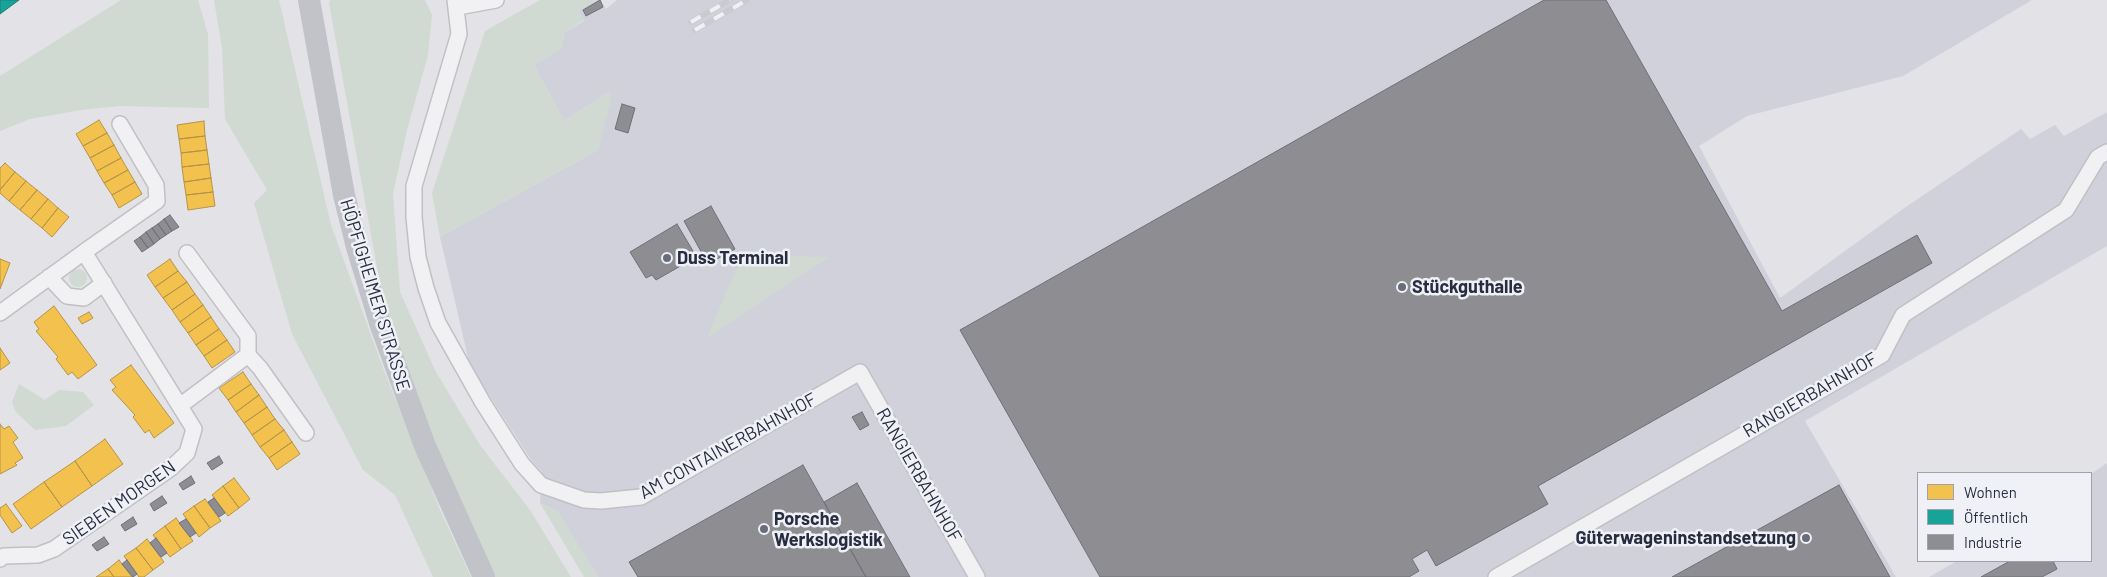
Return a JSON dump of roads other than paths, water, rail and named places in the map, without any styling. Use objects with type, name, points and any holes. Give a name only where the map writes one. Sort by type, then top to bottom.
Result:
[{"type":"main road","name":"HÖPFIGHEIMER STRASSE","points":[[313,5],[344,195],[373,300],[425,446],[484,577]]},
{"type":"street","points":[[456,3],[496,0]]},
{"type":"street","name":"AM CONTAINERBAHNHOF","points":[[456,3],[459,34],[454,58],[414,186],[414,217],[418,257],[426,288],[447,340],[503,436],[522,464],[541,485],[584,500],[601,501],[641,497],[860,372]]},
{"type":"street","points":[[0,313],[157,201],[156,185],[120,124]]},
{"type":"street","name":"RANGIERBAHNHOF","points":[[1496,577],[1882,355],[1903,314],[2066,210],[2098,157],[2107,152]]},
{"type":"street","name":"SIEBEN MORGEN","points":[[0,559],[4,556],[38,555],[54,549],[170,468],[187,453],[194,429],[181,405],[84,252]]},
{"type":"street","points":[[188,253],[248,336],[248,355],[260,368],[306,433]]},
{"type":"street","points":[[48,277],[67,296],[84,298],[104,283]]},
{"type":"street","points":[[181,405],[248,355]]},
{"type":"street","name":"RANGIERBAHNHOF","points":[[860,372],[977,577]]},
{"type":"railway","points":[[691,22],[730,0]]},
{"type":"railway","points":[[695,30],[747,0]]},
{"type":"place","name":"Duss Terminal","points":[[667,258]]},
{"type":"place","name":"Stückguthalle","points":[[1402,287]]},
{"type":"place","name":"Porsche Werkslogistik","points":[[764,529]]},
{"type":"place","name":"Güterwageninstandsetzung","points":[[1806,538]]}]
